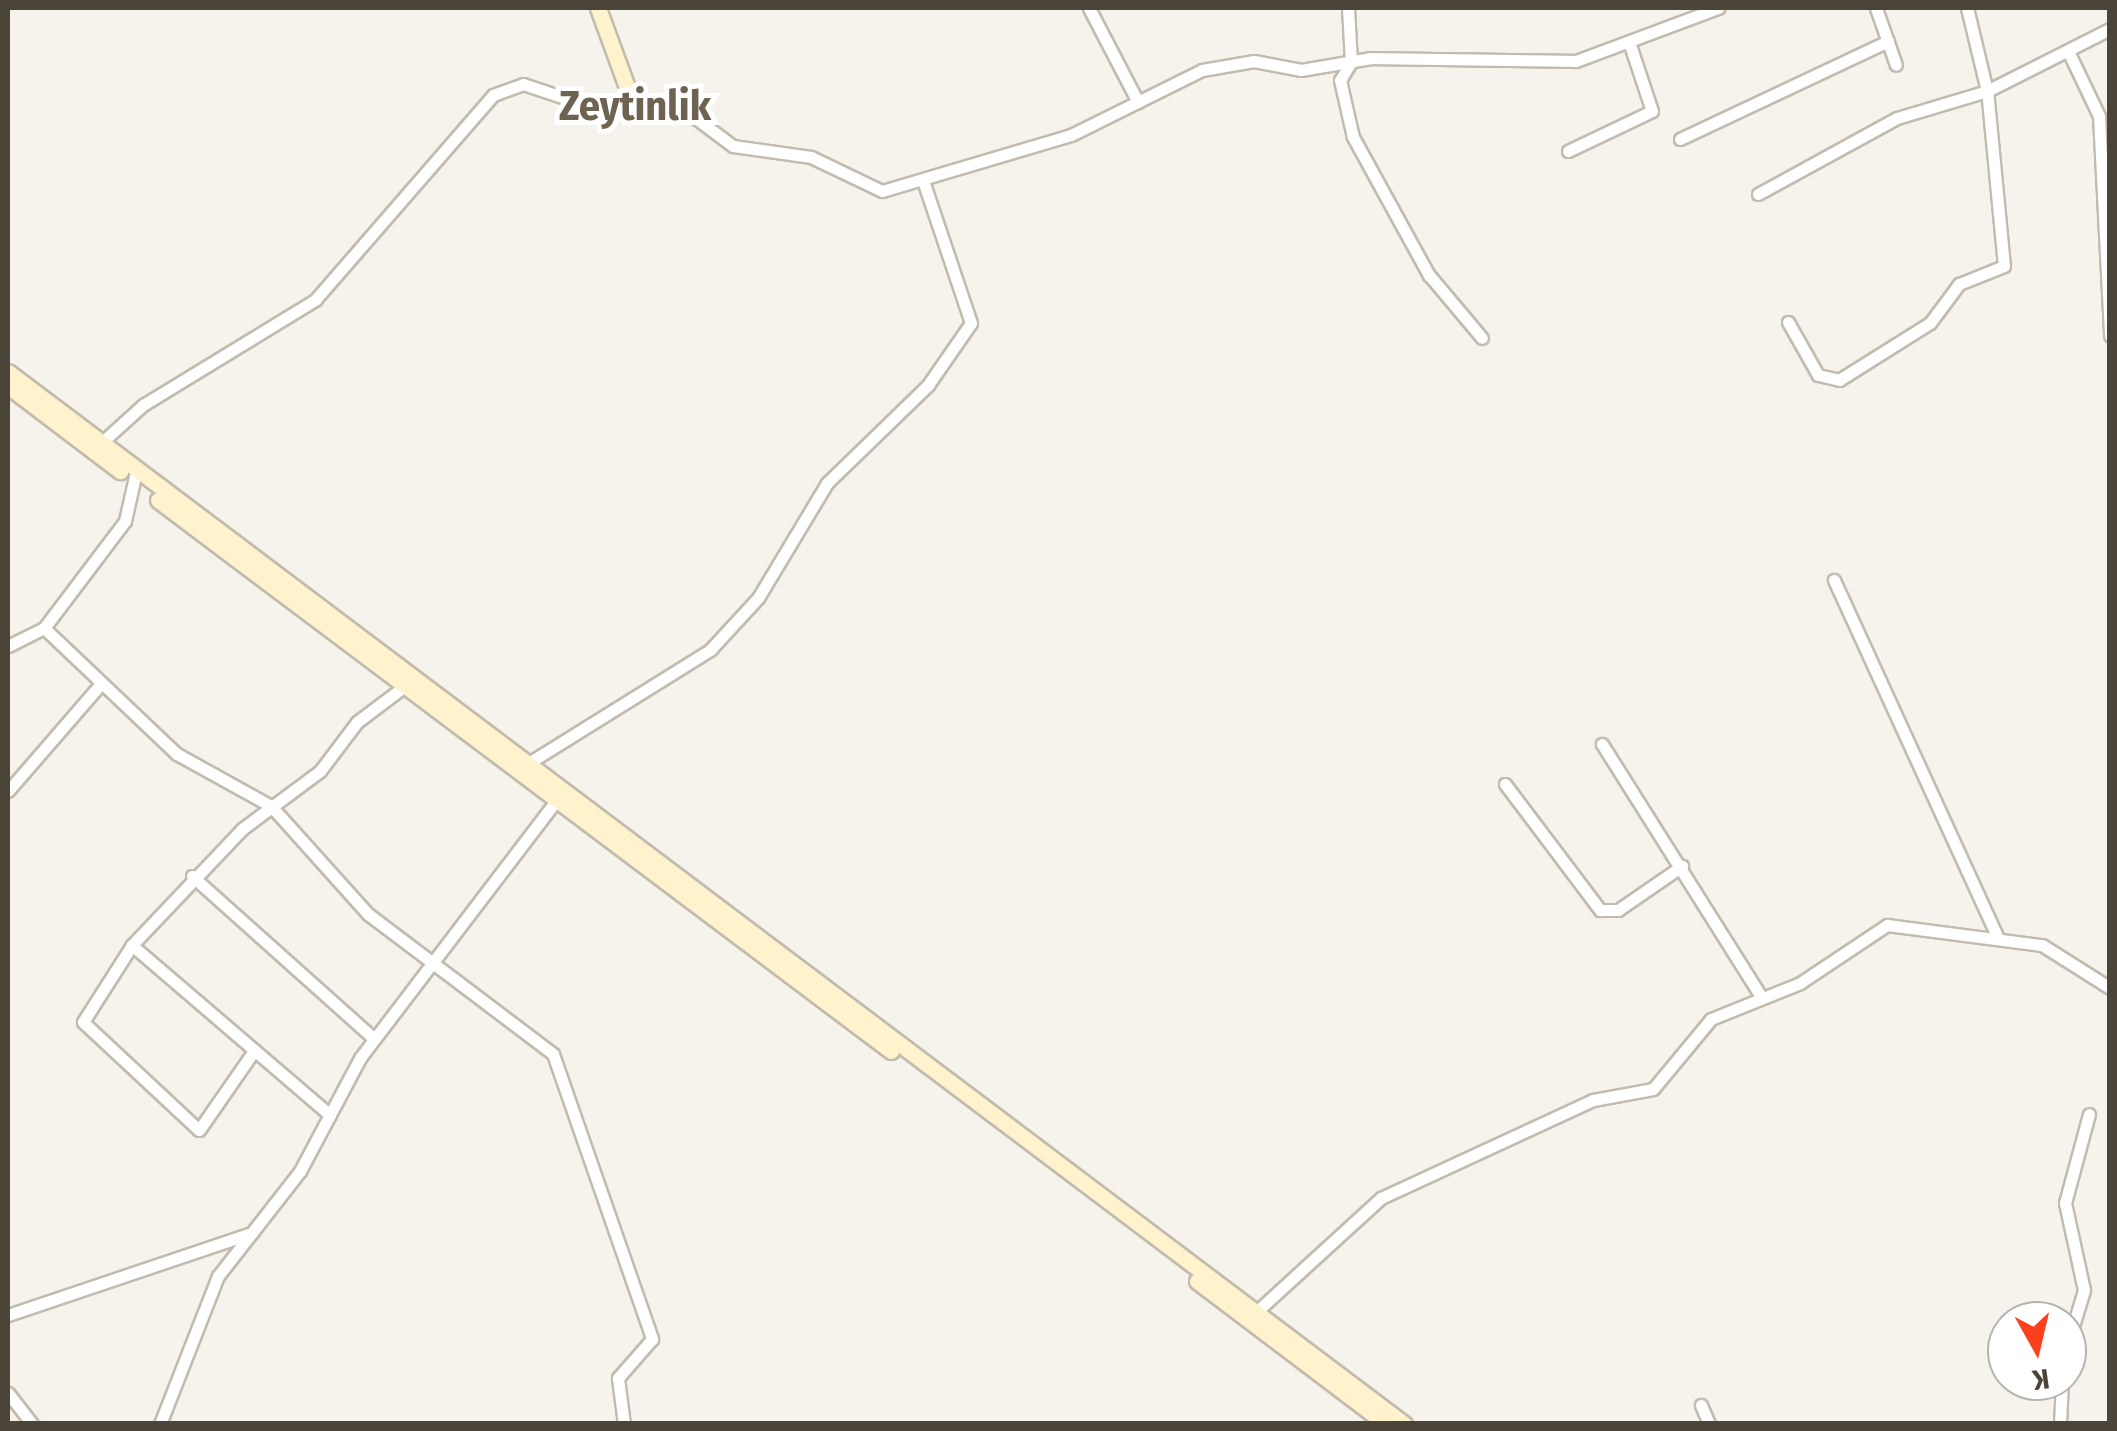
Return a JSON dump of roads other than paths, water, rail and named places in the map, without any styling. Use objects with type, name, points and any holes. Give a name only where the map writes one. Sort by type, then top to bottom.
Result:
[{"type":"street","points":[[598,8],[635,109]]},
{"type":"street","points":[[1089,8],[1138,102]]},
{"type":"street","points":[[1348,8],[1351,62],[1340,80],[1374,186],[1429,275],[1482,338]]},
{"type":"street","points":[[100,443],[144,404],[315,300],[494,95],[523,84],[601,110],[635,109],[673,101],[733,146],[812,157],[882,191],[924,183],[1072,135],[1202,70],[1351,62],[1508,66],[1576,60],[1718,8]]},
{"type":"street","points":[[1876,8],[1896,65]]},
{"type":"street","points":[[1788,322],[1818,374],[1839,380],[1930,323],[1959,284],[2004,266],[1987,91],[1966,8]]},
{"type":"street","points":[[1758,194],[1898,118],[1987,91],[2110,29]]},
{"type":"street","points":[[1680,139],[1888,41]]},
{"type":"street","points":[[1568,151],[1650,115],[1652,97],[1629,42]]},
{"type":"street","points":[[2068,51],[2104,116],[2110,336]]},
{"type":"street","points":[[528,764],[710,650],[758,598],[827,483],[928,385],[971,324],[924,183]]},
{"type":"street","points":[[8,372],[100,443],[135,477],[404,686],[560,796],[1404,1424]]},
{"type":"street","points":[[8,386],[528,764],[560,796],[1386,1424]]},
{"type":"street","points":[[8,646],[44,628],[125,521],[135,477]]},
{"type":"street","points":[[1834,580],[1998,938]]},
{"type":"street","points":[[44,628],[98,687],[178,754],[271,806],[368,914],[544,1042],[562,1074],[652,1339],[618,1378],[624,1424]]},
{"type":"street","points":[[254,1051],[199,1130],[83,1022],[132,945],[192,876],[404,686]]},
{"type":"street","points":[[8,791],[98,687]]},
{"type":"street","points":[[1602,744],[1762,998]]},
{"type":"street","points":[[1506,784],[1600,910],[1618,910],[1682,866]]},
{"type":"street","points":[[160,1424],[218,1276],[330,1115],[374,1039],[560,796]]},
{"type":"street","points":[[192,876],[374,1039]]},
{"type":"street","points":[[1256,1312],[1381,1198],[1592,1100],[1653,1090],[1711,1019],[1762,998],[1888,925],[2042,945],[2110,988]]},
{"type":"street","points":[[132,945],[330,1115]]},
{"type":"street","points":[[2081,1301],[2084,1290],[2065,1203],[2089,1114]]},
{"type":"street","points":[[8,1315],[252,1232]]},
{"type":"street","points":[[8,1393],[32,1424]]},
{"type":"street","points":[[1700,1405],[1709,1424]]},
{"type":"district","name":"Zeytinlik","points":[[635,106]]}]
